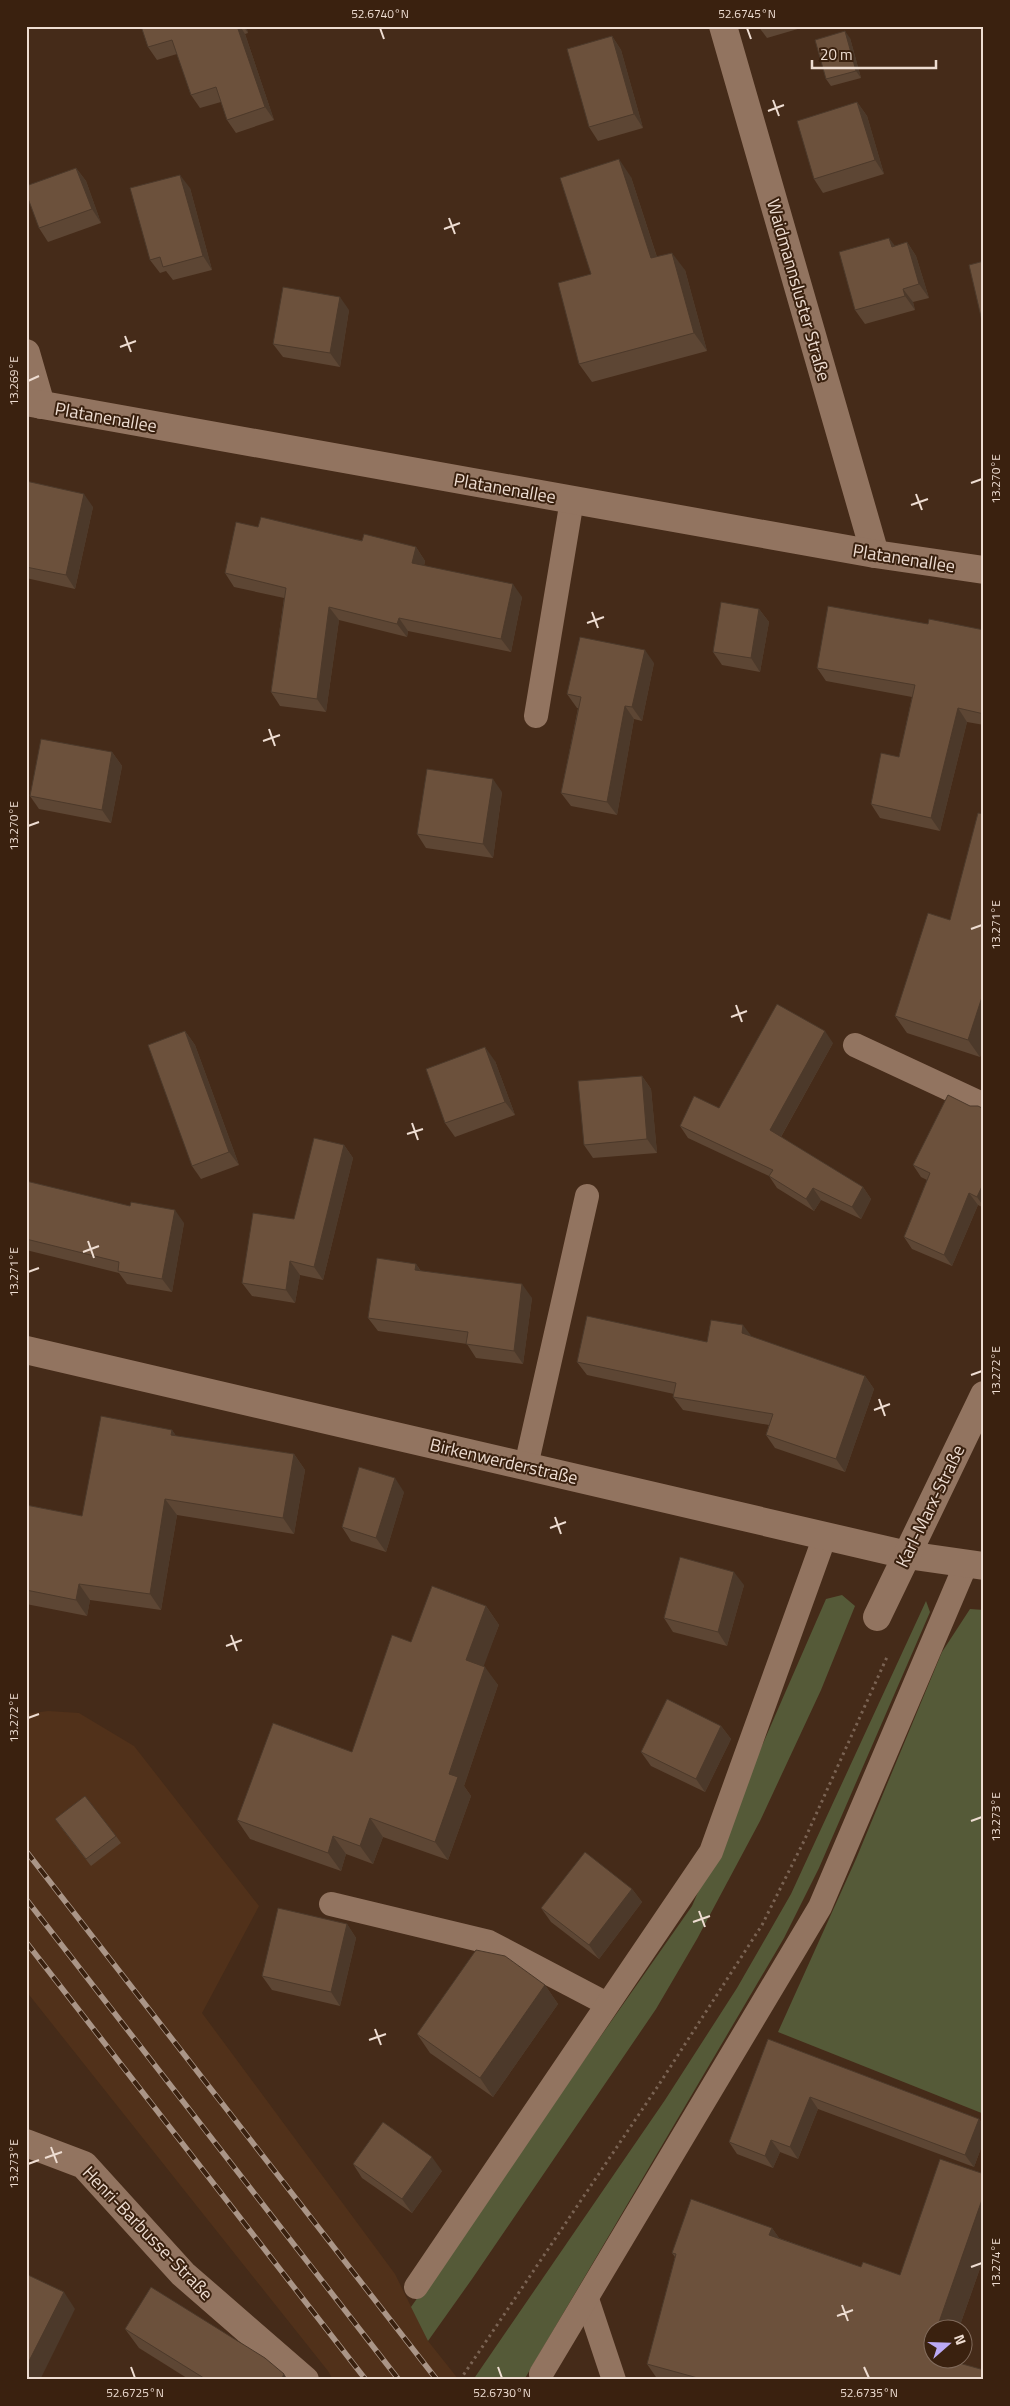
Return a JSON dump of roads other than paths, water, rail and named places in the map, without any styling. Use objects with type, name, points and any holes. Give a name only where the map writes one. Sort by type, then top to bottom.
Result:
[{"type":"street","name":"Waidmannsluster Straße","points":[[723,26],[875,554]]},
{"type":"street","points":[[26,353],[34,404]]},
{"type":"street","name":"Platanenallee","points":[[34,404],[875,554],[984,570]]},
{"type":"street","name":"Birkenwerderstraße","points":[[26,1350],[907,1556],[975,1565]]},
{"type":"street","name":"Karl-Marx-Straße","points":[[877,1617],[984,1395]]},
{"type":"street","name":"Henri-Barbusse-Straße","points":[[26,2143],[84,2165],[183,2274],[305,2380]]},
{"type":"lane","points":[[536,716],[572,500]]},
{"type":"lane","points":[[855,1045],[984,1105]]},
{"type":"lane","points":[[526,1466],[587,1196]]},
{"type":"lane","points":[[416,2287],[711,1852],[825,1536]]},
{"type":"lane","points":[[541,2374],[820,1907],[975,1565]]},
{"type":"lane","points":[[331,1904],[489,1942],[607,2004]]},
{"type":"lane","points":[[587,2299],[614,2380]]},
{"type":"railway","points":[[26,1851],[437,2380]]},
{"type":"railway","points":[[26,1899],[399,2380]]},
{"type":"railway","points":[[26,1942],[366,2380]]}]
